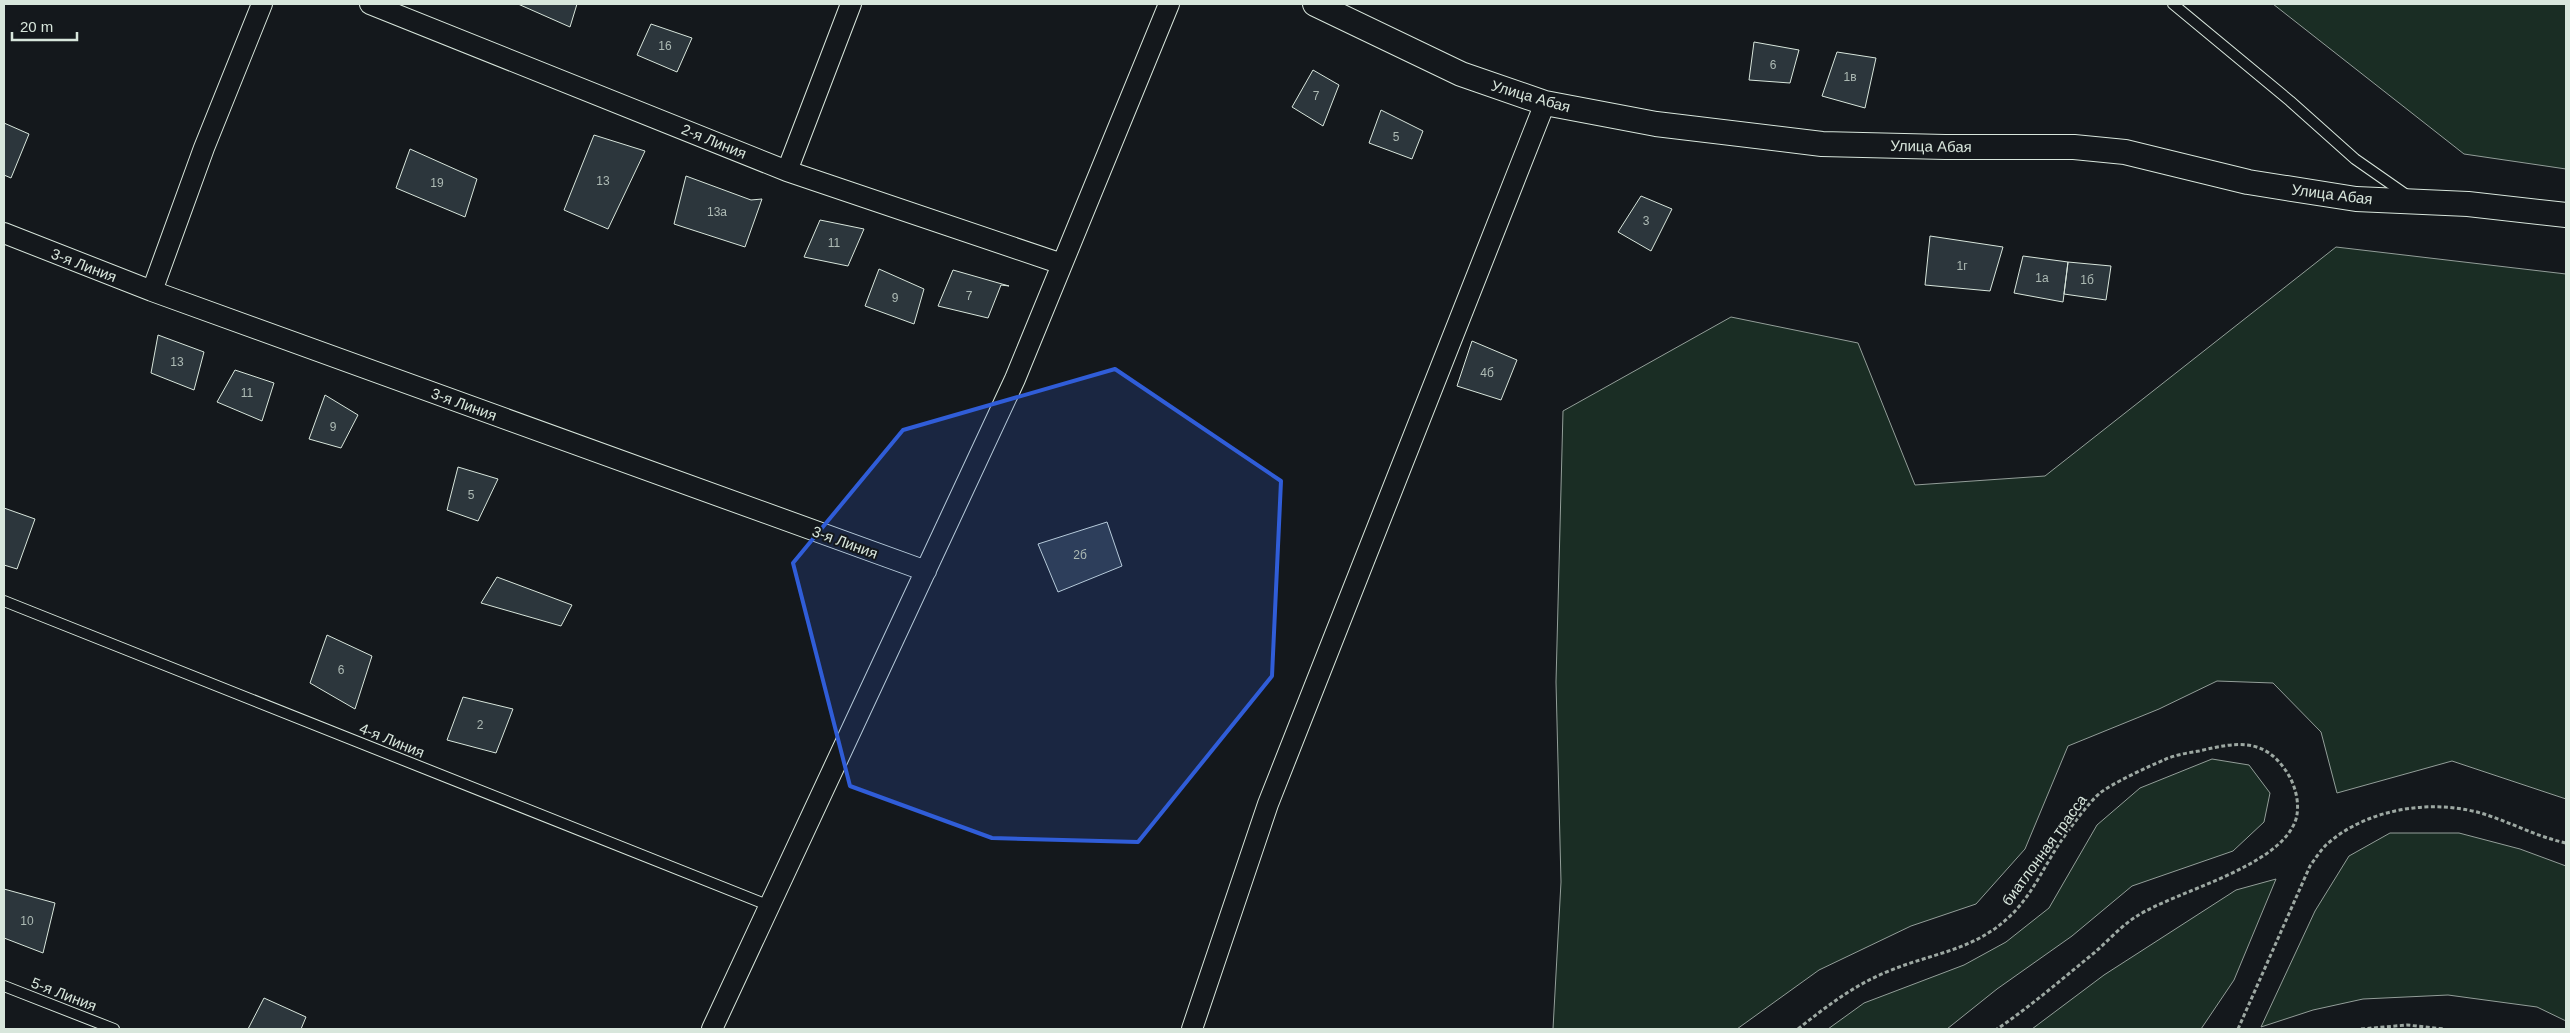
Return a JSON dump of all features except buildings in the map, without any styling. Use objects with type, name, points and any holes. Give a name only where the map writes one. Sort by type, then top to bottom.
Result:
[{"type":"street","points":[[152,291],[204,148],[262,4]]},
{"type":"street","name":"2-я Линия","points":[[370,4],[787,171],[1062,264]]},
{"type":"street","points":[[787,171],[851,4]]},
{"type":"street","points":[[712,1029],[1016,379],[1168,4]]},
{"type":"street","name":"Улица Абая","points":[[1314,4],[1461,74],[1546,103],[1656,124],[1822,144],[2074,147],[2125,152],[2248,182],[2356,199],[2546,211],[2566,215]]},
{"type":"street","points":[[1192,1029],[1268,804],[1546,103]]},
{"type":"street","name":"3-я Линия","points":[[4,233],[152,291],[926,571]]},
{"type":"lane","points":[[2173,4],[2290,100],[2355,159],[2419,202]]},
{"type":"lane","name":"4-я Линия","points":[[4,601],[770,906]]},
{"type":"lane","name":"5-я Линия","points":[[4,986],[114,1029]]},
{"type":"path","name":"биатлонная трасса","points":[[1798,1029],[1838,998],[1865,981],[1891,970],[1959,949],[1989,934],[2011,916],[2034,886],[2061,841],[2100,793],[2165,759],[2230,743],[2251,745],[2269,752],[2280,760],[2292,780],[2297,797],[2296,817],[2291,830],[2277,845],[2243,868],[2137,916],[2032,1005],[1997,1029]]},
{"type":"path","points":[[2238,1029],[2310,866],[2325,846],[2346,830],[2372,817],[2428,806],[2454,807],[2487,815],[2545,839],[2566,843]]},
{"type":"path","points":[[2361,1029],[2407,1025],[2444,1029]]},
{"type":"highlighted area","points":[[1115,369],[1281,481],[1272,676],[1138,842],[992,838],[850,786],[793,563],[903,430]]},
{"type":"green space","points":[[2273,4],[2566,4],[2566,169],[2464,154]]},
{"type":"green space","points":[[2336,247],[2566,274],[2566,799],[2452,761],[2337,793],[2321,732],[2273,683],[2217,681],[2159,709],[2068,746],[2025,849],[1976,904],[1911,926],[1819,970],[1737,1029],[1553,1029],[1561,882],[1556,682],[1563,411],[1731,317],[1858,343],[1915,485],[2045,476]]},
{"type":"green space","points":[[2212,759],[2249,765],[2270,793],[2264,822],[2233,851],[2132,886],[2072,936],[1997,989],[1947,1029],[1828,1029],[1864,1003],[1964,965],[2006,942],[2049,908],[2097,825],[2140,788]]},
{"type":"green space","points":[[2390,833],[2459,833],[2520,849],[2566,866],[2566,1021],[2537,1007],[2448,995],[2363,999],[2313,1010],[2261,1027],[2315,911],[2349,856]]},
{"type":"green space","points":[[2276,879],[2234,980],[2201,1029],[2032,1029],[2104,975],[2236,890]]}]
